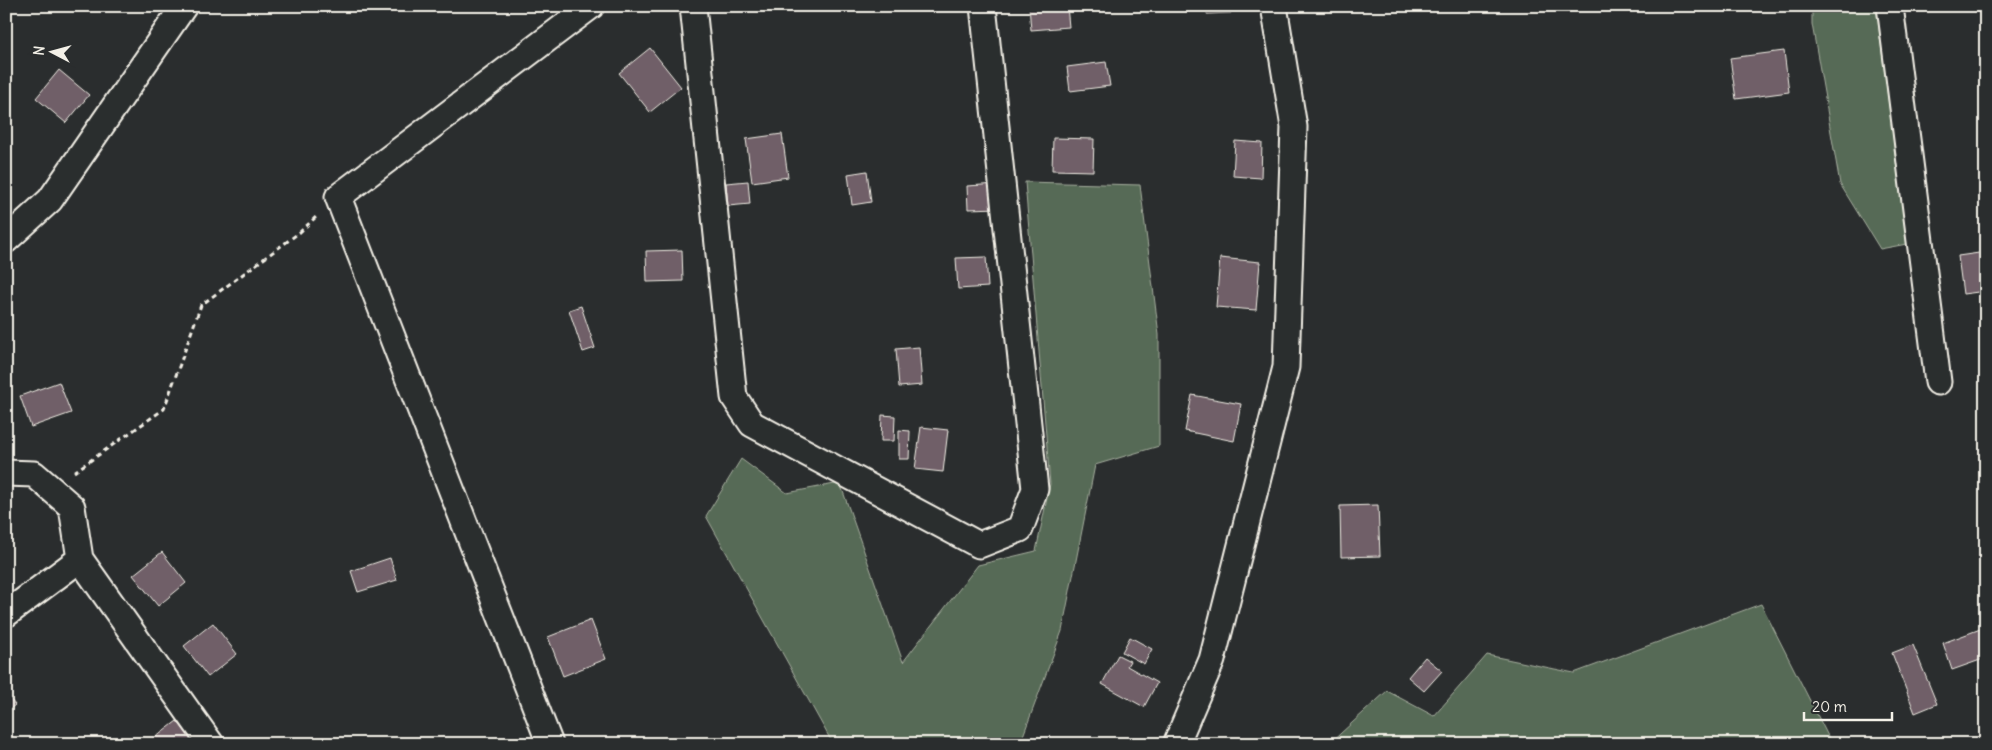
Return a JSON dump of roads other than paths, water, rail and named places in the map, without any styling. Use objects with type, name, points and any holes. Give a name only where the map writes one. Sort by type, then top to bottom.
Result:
[{"type":"street","points":[[6,240],[50,200],[184,6]]},
{"type":"street","points":[[550,744],[338,197],[591,6]]},
{"type":"street","points":[[693,6],[734,396],[752,424],[979,545],[1020,529],[1035,488],[982,6]]},
{"type":"street","points":[[1176,744],[1212,660],[1286,367],[1294,127],[1274,6]]},
{"type":"street","points":[[1890,6],[1938,382]]},
{"type":"street","points":[[6,473],[34,474],[72,507],[80,559],[211,744]]},
{"type":"street","points":[[6,614],[80,559]]}]
